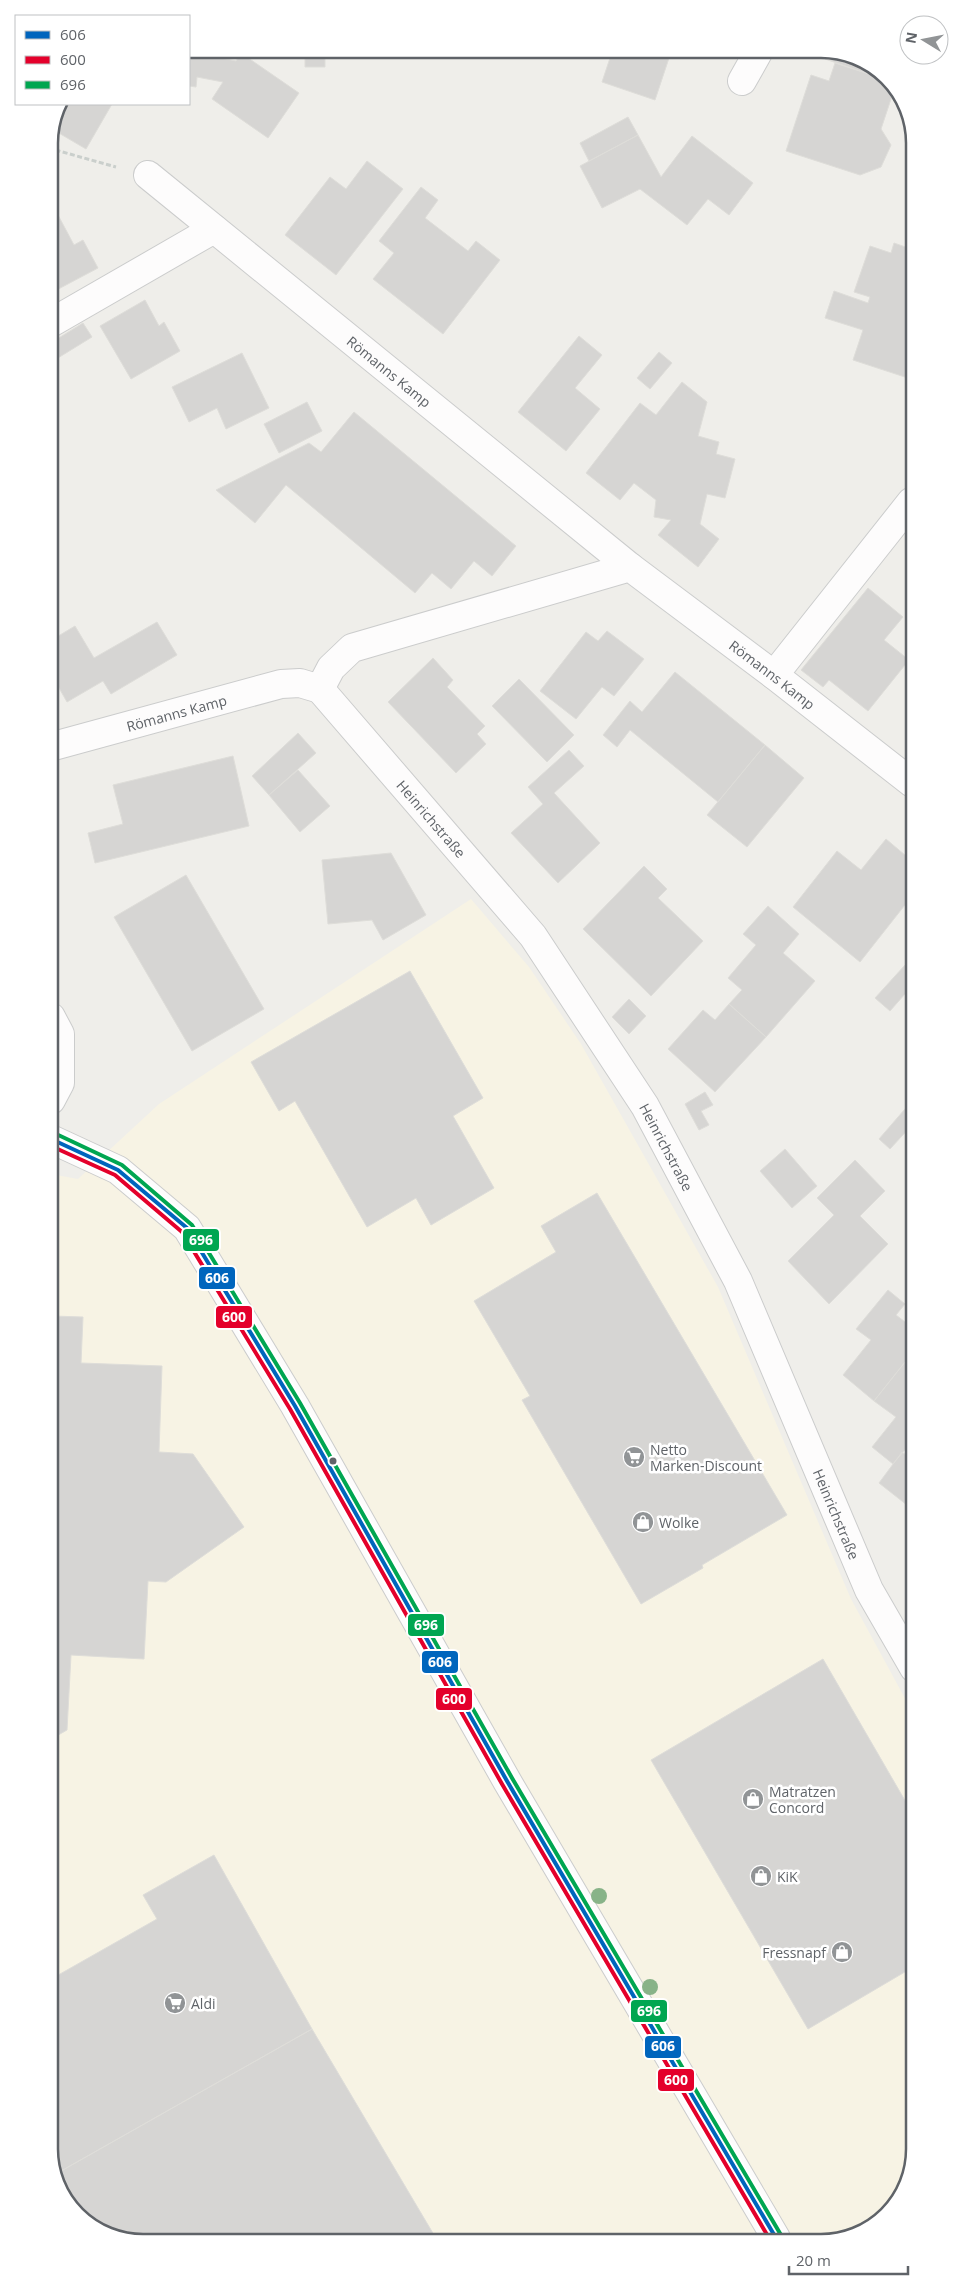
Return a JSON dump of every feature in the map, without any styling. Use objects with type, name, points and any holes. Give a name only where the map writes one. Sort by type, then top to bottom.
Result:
[{"type":"street","points":[[742,81],[755,58]]},
{"type":"street","name":"Römanns Kamp","points":[[148,175],[630,567],[774,675],[906,778]]},
{"type":"street","points":[[58,319],[214,229]]},
{"type":"street","points":[[774,675],[906,508]]},
{"type":"street","points":[[320,688],[331,668],[352,648],[630,567]]},
{"type":"street","name":"Römanns Kamp","points":[[58,745],[280,684],[300,683],[320,688]]},
{"type":"street","name":"Heinrichstraße","points":[[320,688],[533,936],[645,1106],[738,1281],[868,1590],[906,1654]]},
{"type":"street","points":[[58,1030],[60,1034],[60,1083],[58,1087]]},
{"type":"street","points":[[58,1142],[118,1170],[187,1228],[296,1406],[507,1781],[774,2234]]},
{"type":"path","points":[[58,150],[148,175]]},
{"type":"shaded area","points":[[471,899],[529,967],[581,1044],[718,1287],[851,1599],[906,1700],[906,2160],[902,2176],[895,2191],[878,2212],[869,2219],[849,2229],[822,2234],[137,2233],[126,2232],[105,2225],[82,2209],[69,2191],[62,2176],[58,2160],[58,1175],[78,1179],[159,1104]]},
{"type":"building","points":[[190,58],[221,58],[236,61],[238,58],[248,58],[299,93],[268,138],[212,99],[223,82],[197,77],[196,87],[190,86]]},
{"type":"building","points":[[305,58],[325,58],[325,67],[305,67]]},
{"type":"building","points":[[610,58],[669,58],[655,100],[602,82]]},
{"type":"building","points":[[825,59],[838,59],[854,64],[874,75]]},
{"type":"building","points":[[835,63],[874,76],[882,82],[892,95],[881,129],[891,145],[881,167],[860,175],[786,151],[811,75],[829,81]]},
{"type":"building","points":[[66,105],[111,105],[86,149],[58,133],[60,120]]},
{"type":"building","points":[[628,117],[638,135],[589,161],[580,143]]},
{"type":"building","points":[[638,135],[661,177],[692,136],[753,183],[729,215],[708,199],[687,225],[640,189],[602,208],[580,166]]},
{"type":"building","points":[[367,161],[403,189],[336,275],[285,235],[330,177],[346,189]]},
{"type":"building","points":[[421,187],[438,200],[425,218],[468,251],[476,241],[500,260],[443,334],[373,279],[394,253],[379,241]]},
{"type":"building","points":[[58,215],[74,245],[83,240],[98,268],[58,289]]},
{"type":"building","points":[[894,243],[906,247],[906,377],[853,360],[863,330],[825,318],[834,291],[868,303],[870,297],[854,292],[870,246],[891,253]]},
{"type":"building","points":[[145,300],[159,326],[164,322],[180,351],[131,379],[100,326]]},
{"type":"building","points":[[83,323],[92,337],[58,358],[58,338]]},
{"type":"building","points":[[579,336],[602,355],[575,388],[600,409],[566,451],[518,412]]},
{"type":"building","points":[[659,352],[672,363],[650,389],[637,378]]},
{"type":"building","points":[[242,353],[269,408],[226,429],[217,408],[189,422],[172,387]]},
{"type":"building","points":[[682,382],[707,402],[698,436],[719,442],[716,454],[735,459],[725,498],[707,494],[700,524],[719,539],[698,567],[658,535],[671,520],[654,517],[656,500],[634,483],[620,500],[586,473],[640,403],[656,415]]},
{"type":"building","points":[[307,402],[322,431],[279,453],[264,424]]},
{"type":"building","points":[[354,412],[516,546],[492,576],[474,561],[451,589],[432,573],[415,593],[286,485],[255,523],[216,490],[309,443],[321,452]]},
{"type":"building","points":[[868,588],[903,617],[884,640],[906,658],[906,664],[868,711],[829,680],[823,687],[801,670]]},
{"type":"building","points":[[157,622],[177,655],[111,694],[103,681],[67,702],[58,686],[58,636],[75,626],[94,658]]},
{"type":"building","points":[[607,631],[644,659],[614,696],[602,687],[576,719],[540,691],[586,632],[598,641]]},
{"type":"building","points":[[433,658],[453,680],[447,687],[485,726],[477,734],[486,744],[456,773],[388,702]]},
{"type":"building","points":[[675,672],[765,745],[718,802],[630,730],[617,747],[603,735],[630,701],[642,712]]},
{"type":"building","points":[[519,679],[574,735],[547,762],[492,706]]},
{"type":"building","points":[[298,733],[316,753],[269,795],[252,776]]},
{"type":"building","points":[[765,745],[804,778],[747,847],[707,815]]},
{"type":"building","points":[[569,750],[584,766],[554,793],[600,843],[558,883],[511,833],[543,804],[528,787]]},
{"type":"building","points":[[233,756],[249,826],[95,863],[88,833],[123,824],[113,785]]},
{"type":"building","points":[[298,770],[330,806],[300,832],[269,795]]},
{"type":"building","points":[[886,839],[906,856],[906,904],[860,962],[793,907],[837,851],[861,870]]},
{"type":"building","points":[[391,853],[426,915],[383,940],[372,920],[328,924],[322,860]]},
{"type":"building","points":[[644,866],[667,889],[658,898],[703,941],[651,996],[583,929]]},
{"type":"building","points":[[186,875],[264,1009],[192,1051],[114,917]]},
{"type":"building","points":[[768,906],[799,934],[783,953],[815,981],[766,1037],[729,1004],[742,990],[728,978],[756,945],[743,934]]},
{"type":"building","points":[[906,966],[906,993],[890,1011],[875,998]]},
{"type":"building","points":[[410,971],[483,1098],[453,1116],[494,1188],[431,1225],[416,1198],[367,1227],[295,1101],[279,1111],[251,1062]]},
{"type":"building","points":[[629,999],[646,1016],[629,1034],[612,1017]]},
{"type":"building","points":[[729,1004],[766,1037],[715,1092],[668,1049],[703,1010],[715,1020]]},
{"type":"building","points":[[705,1092],[713,1105],[701,1111],[709,1125],[699,1130],[685,1104]]},
{"type":"building","points":[[906,1108],[906,1132],[890,1149],[879,1139]]},
{"type":"building","points":[[785,1149],[817,1186],[792,1208],[760,1171]]},
{"type":"building","points":[[855,1160],[885,1191],[860,1216],[888,1244],[829,1304],[788,1261],[834,1215],[817,1198]]},
{"type":"building","points":[[597,1193],[787,1515],[702,1565],[703,1568],[641,1604],[522,1400],[530,1396],[474,1301],[556,1252],[541,1226]]},
{"type":"building","points":[[888,1290],[905,1304],[896,1315],[906,1323],[906,1361],[874,1401],[843,1375],[871,1340],[856,1329]]},
{"type":"building","points":[[58,1316],[83,1317],[81,1363],[162,1366],[159,1452],[193,1454],[244,1527],[166,1582],[148,1581],[144,1659],[71,1655],[67,1730],[58,1735]]},
{"type":"building","points":[[906,1361],[906,1449],[893,1464],[872,1447],[896,1417],[874,1401]]},
{"type":"building","points":[[902,1452],[906,1455],[906,1504],[879,1483]]},
{"type":"building","points":[[823,1659],[906,1802],[906,1971],[808,2029],[651,1760]]},
{"type":"building","name":"Aldi","points":[[214,1855],[312,2029],[61,2171],[58,2160],[58,1975],[157,1919],[143,1895]]},
{"type":"building","points":[[312,2029],[433,2233],[126,2232],[105,2225],[82,2209],[69,2191],[61,2171]]},
{"type":"transit line","name":"696","points":[[58,1135],[122,1165],[192,1225],[300,1403],[512,1778],[780,2234]]},
{"type":"transit line","name":"606","points":[[58,1142],[118,1170],[187,1228],[295,1406],[507,1781],[774,2234]]},
{"type":"transit line","name":"600","points":[[58,1149],[115,1175],[182,1232],[290,1409],[502,1784],[767,2234]]},
{"type":"place","name":"Netto Marken-Discount","points":[[634,1457]]},
{"type":"place","name":"Wolke","points":[[643,1522]]},
{"type":"place","name":"Matratzen Concord","points":[[753,1799]]},
{"type":"place","name":"KiK","points":[[761,1876]]},
{"type":"place","name":"Fressnapf","points":[[842,1952]]},
{"type":"place","name":"Aldi","points":[[175,2003]]}]
